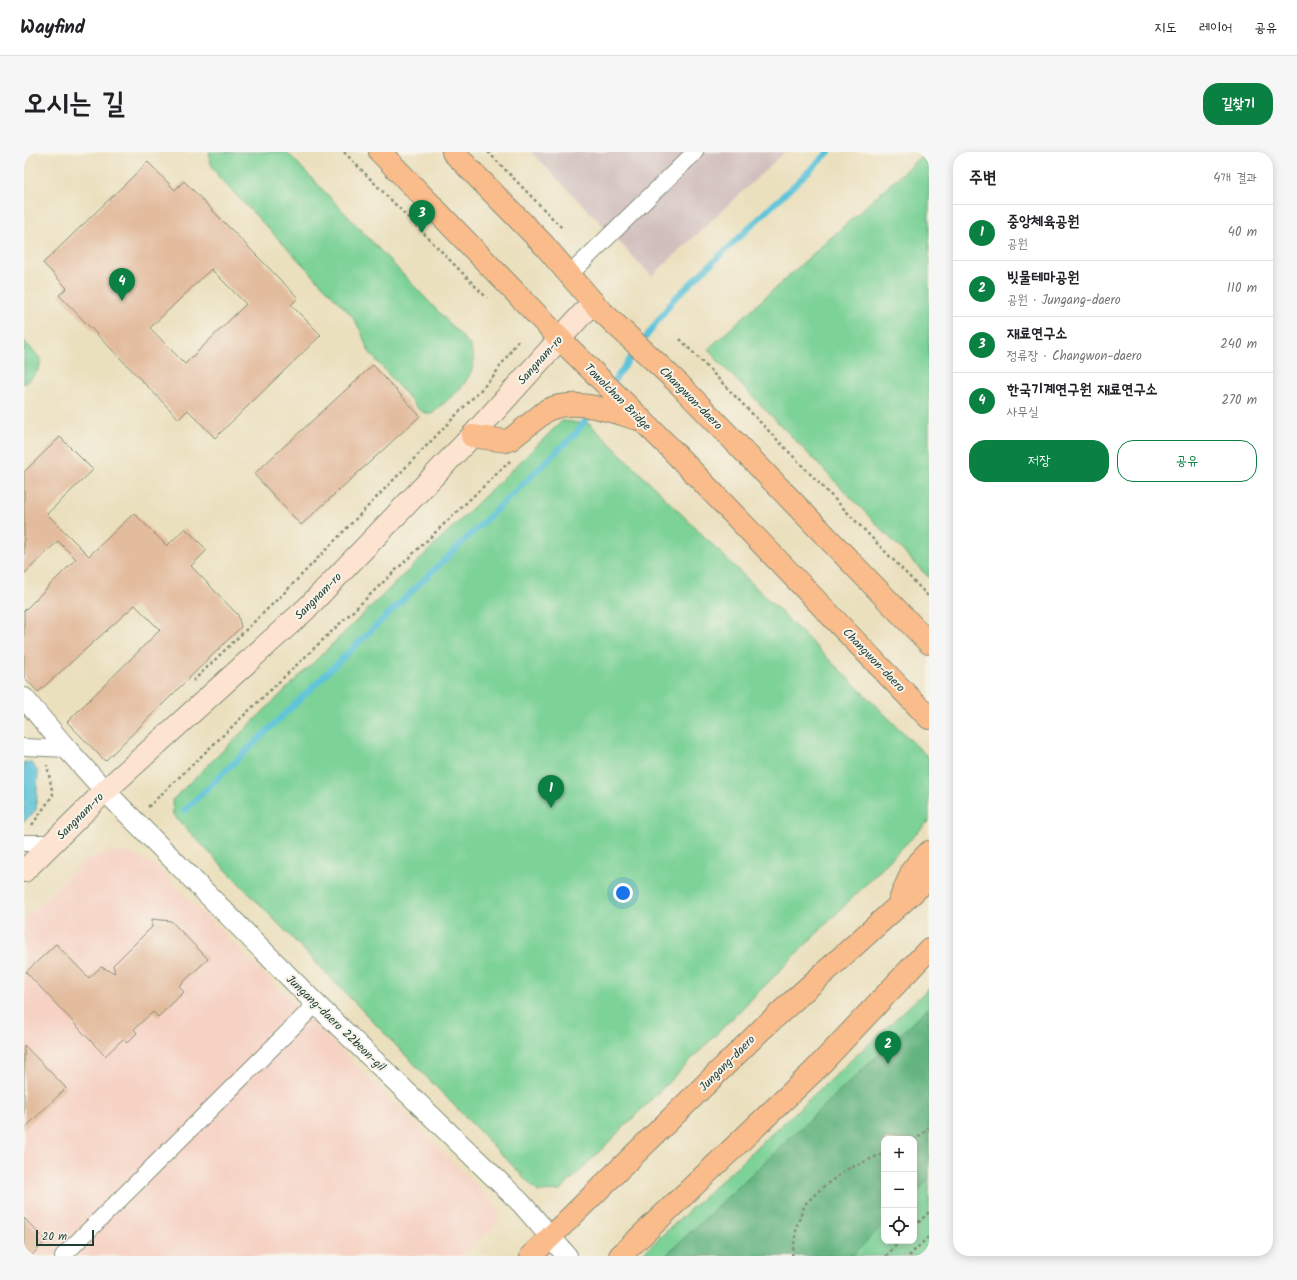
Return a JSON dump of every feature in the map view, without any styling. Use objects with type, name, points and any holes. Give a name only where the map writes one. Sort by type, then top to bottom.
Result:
[{"type":"main road","points":[[380,152],[564,342]]},
{"type":"main road","name":"Changwon-daero","points":[[453,152],[544,245],[595,305],[679,384],[929,643]]},
{"type":"main road","name":"Sangnam-ro","points":[[24,871],[105,791],[306,609],[564,342],[595,305]]},
{"type":"main road","name":"Towolchon Bridge","points":[[564,342],[668,447]]},
{"type":"main road","points":[[472,436],[506,441],[511,439],[555,406],[582,405],[608,410],[641,420]]},
{"type":"main road","name":"Changwon-daero","points":[[668,447],[929,718]]},
{"type":"main road","points":[[899,905],[913,869],[929,852]]},
{"type":"main road","name":"Jungang-daero","points":[[531,1256],[762,1028],[929,878]]},
{"type":"main road","points":[[620,1256],[813,1072],[929,949]]},
{"type":"main road","points":[[908,971],[929,962]]},
{"type":"street","points":[[569,275],[695,152]]},
{"type":"street","name":"Jungang-daero 22beon-gil","points":[[24,698],[105,791],[316,1004],[521,1203],[567,1256]]},
{"type":"street","points":[[24,747],[67,749]]},
{"type":"street","points":[[26,835],[53,843]]},
{"type":"street","points":[[63,1256],[316,1004]]},
{"type":"path","points":[[344,152],[487,298]]},
{"type":"path","points":[[488,152],[562,228]]},
{"type":"path","points":[[192,682],[287,590],[494,377],[519,339]]},
{"type":"path","points":[[680,339],[929,597]]},
{"type":"path","points":[[146,808],[511,460]]},
{"type":"path","points":[[26,835],[53,795],[48,765],[42,761]]},
{"type":"path","points":[[917,1138],[929,1128]]},
{"type":"path","points":[[792,1256],[797,1225],[805,1204],[823,1186],[846,1170],[881,1155]]},
{"type":"path","points":[[917,1224],[929,1212]]},
{"type":"path","points":[[909,1256],[929,1236]]},
{"type":"path","points":[[886,1256],[897,1244]]},
{"type":"shaded area","points":[[531,152],[785,152],[652,276]]},
{"type":"shaded area","points":[[106,852],[130,853],[155,865],[492,1201],[501,1216],[492,1230],[462,1256],[24,1256],[24,919],[84,861]]},
{"type":"green space","points":[[209,152],[287,152],[470,345],[474,360],[472,369],[464,384],[432,413],[425,413],[418,409],[370,353],[361,331],[351,315],[218,176],[210,162]]},
{"type":"green space","points":[[920,157],[929,165],[929,578],[708,349]]},
{"type":"green space","points":[[24,341],[41,359],[36,373],[24,384]]},
{"type":"green space","points":[[562,421],[590,424],[929,758],[929,821],[560,1191],[538,1192],[173,815],[172,800]]},
{"type":"green space","points":[[929,988],[929,1256],[640,1256]]},
{"type":"green space","points":[[929,1007],[929,1179],[917,1191],[917,1136],[881,1136],[881,1227],[852,1256],[665,1256]]},
{"type":"water","points":[[24,762],[32,763],[38,772],[36,810],[24,822]]},
{"type":"building","points":[[148,162],[175,190],[184,181],[298,298],[291,305],[321,335],[215,438],[188,410],[179,419],[59,295],[67,288],[43,263]],"holes":[[[211,269],[246,304],[185,364],[150,328]]]},
{"type":"building","points":[[373,365],[420,416],[301,525],[254,474]]},
{"type":"building","points":[[60,437],[93,470],[47,514],[89,556],[134,513],[167,546],[185,528],[207,550],[191,566],[238,615],[241,627],[105,761],[67,722],[160,630],[135,605],[38,692],[24,677],[24,611],[76,559],[58,541],[24,574],[24,472]]},
{"type":"building","points":[[152,919],[171,921],[208,959],[179,986],[184,992],[158,1017],[153,1012],[134,1029],[137,1033],[127,1043],[123,1039],[105,1056],[26,972],[56,944],[89,978],[101,967],[115,973],[113,965],[152,927]]},
{"type":"building","points":[[24,1045],[66,1088],[24,1129]]},
{"type":"building","points":[[24,1218],[46,1241],[31,1256],[24,1256]]},
{"type":"waterway","points":[[611,385],[673,300],[829,152]]},
{"type":"waterway","points":[[184,811],[577,432],[593,410]]},
{"type":"place","name":"재료연구소","points":[[422,233]]},
{"type":"place","name":"한국기계연구원 재료연구소","points":[[122,301]]},
{"type":"place","name":"중앙체육공원","points":[[551,808]]},
{"type":"place","name":"빗물테마공원","points":[[888,1064]]}]
